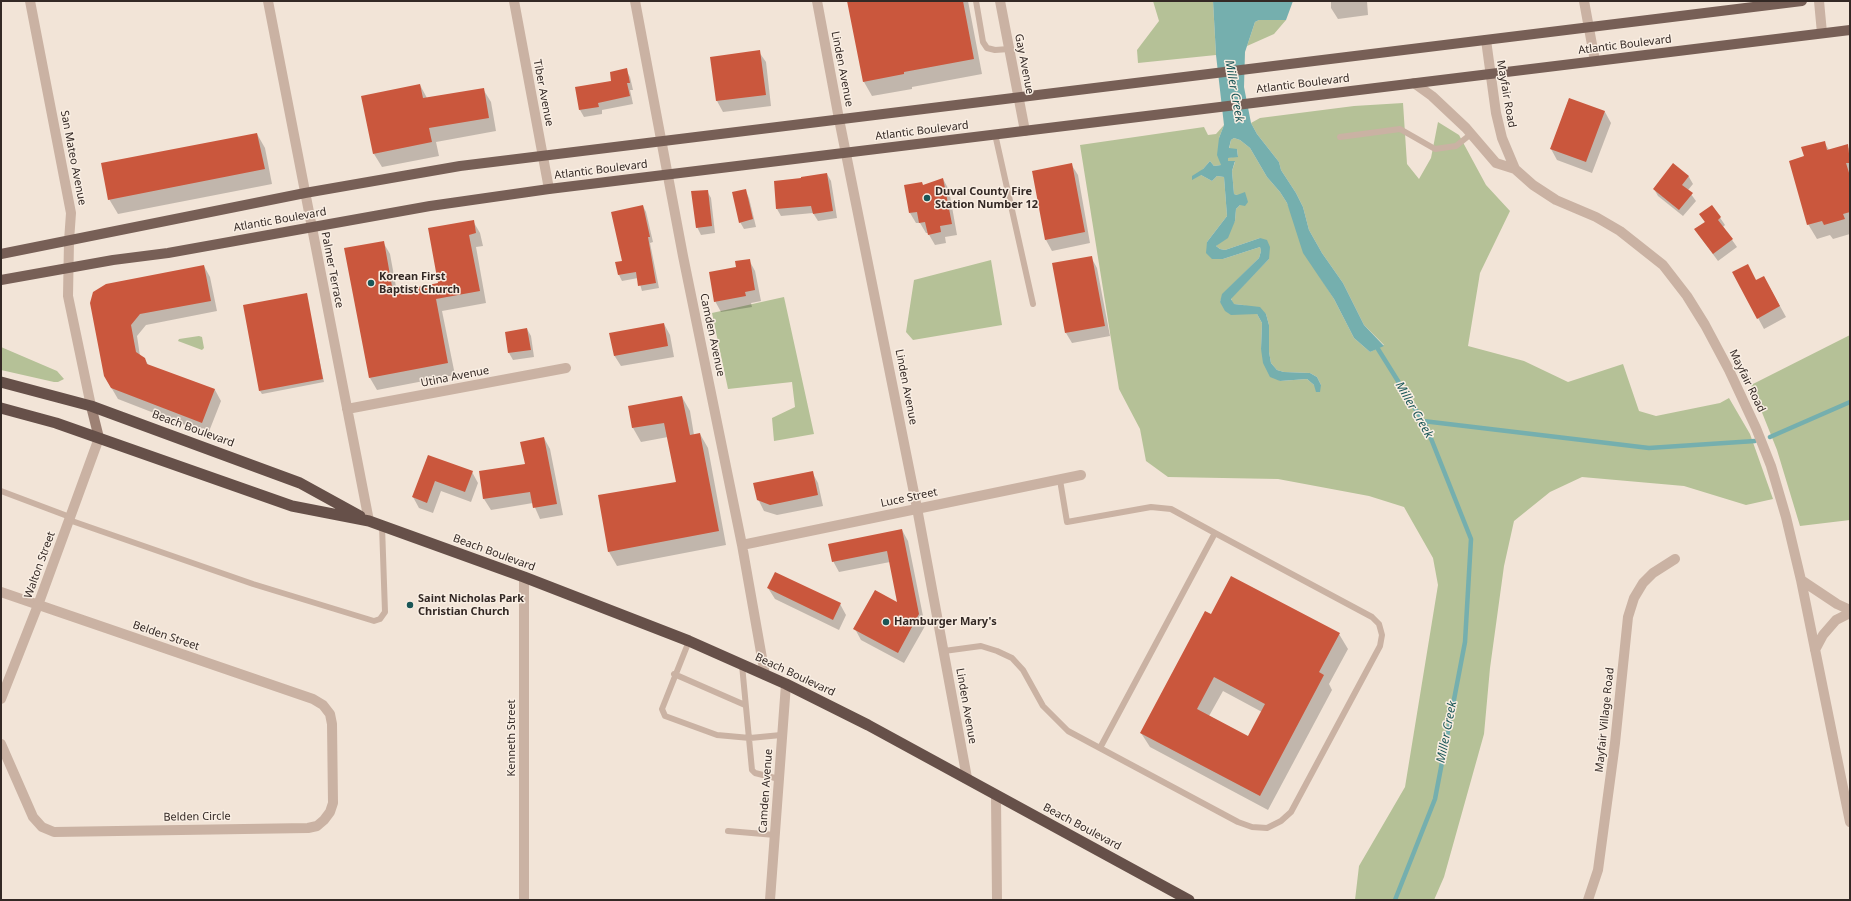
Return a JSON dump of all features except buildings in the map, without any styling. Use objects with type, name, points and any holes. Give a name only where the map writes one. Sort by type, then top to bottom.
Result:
[{"type":"highway","name":"Beach Boulevard","points":[[1,382],[91,406],[300,483],[369,521],[524,577],[689,641],[786,684],[868,724],[967,778],[996,796],[1189,900]]},
{"type":"highway","name":"Beach Boulevard","points":[[1,408],[99,438],[177,467],[292,506],[369,521]]},
{"type":"main road","name":"Atlantic Boulevard","points":[[1,254],[305,193],[460,166],[1802,1]]},
{"type":"main road","name":"Atlantic Boulevard","points":[[1,280],[113,260],[168,253],[430,206],[549,189],[1850,30]]},
{"type":"main road","name":"San Mateo Avenue","points":[[91,406],[99,438]]},
{"type":"street","name":"San Mateo Avenue","points":[[30,1],[71,213],[68,296],[91,406]]},
{"type":"street","name":"Palmer Terrace","points":[[268,1],[369,521]]},
{"type":"street","name":"Tiber Avenue","points":[[514,1],[549,189]]},
{"type":"street","name":"Camden Avenue","points":[[635,1],[742,545],[765,675]]},
{"type":"street","name":"Linden Avenue","points":[[817,1],[839,119],[917,508],[967,778]]},
{"type":"street","name":"Gay Avenue","points":[[1000,1],[1025,131]]},
{"type":"street","points":[[1584,1],[1595,61]]},
{"type":"street","points":[[1819,1],[1822,33]]},
{"type":"street","name":"Mayfair Road","points":[[1486,40],[1490,74],[1502,138],[1515,169],[1533,185],[1556,200],[1596,216],[1620,231],[1663,265],[1687,296],[1706,325],[1756,428],[1771,466],[1786,517],[1801,580],[1850,822]]},
{"type":"street","points":[[1414,83],[1432,96],[1471,134],[1496,163],[1515,169]]},
{"type":"street","name":"Utina Avenue","points":[[347,409],[566,368]]},
{"type":"street","name":"Walton Street","points":[[1,699],[38,605],[99,438]]},
{"type":"street","name":"Luce Street","points":[[742,545],[1081,475]]},
{"type":"street","name":"Mayfair Village Road","points":[[1588,900],[1598,870],[1615,743],[1628,616],[1634,598],[1643,583],[1653,573],[1675,559]]},
{"type":"street","name":"Kenneth Street","points":[[524,577],[524,900]]},
{"type":"street","points":[[1801,580],[1837,604],[1850,610]]},
{"type":"street","name":"Belden Street","points":[[1,592],[313,699],[323,705]]},
{"type":"street","points":[[1815,650],[1823,635],[1836,620],[1850,613]]},
{"type":"street","name":"Camden Avenue","points":[[770,900],[786,684]]},
{"type":"street","name":"Belden Circle","points":[[1,744],[33,817],[42,827],[54,832],[308,828],[317,826],[324,820],[330,812],[333,802],[332,724],[330,714],[323,705]]},
{"type":"street","points":[[996,796],[997,900]]},
{"type":"lane","points":[[976,1],[983,42],[987,48],[995,50],[1009,49]]},
{"type":"lane","points":[[1340,137],[1400,129],[1435,149],[1456,146],[1471,134]]},
{"type":"lane","points":[[995,134],[1033,304]]},
{"type":"lane","points":[[944,651],[981,646],[1012,658],[1023,670],[1043,706],[1068,731],[1238,822],[1252,827],[1267,828],[1281,821],[1291,812],[1380,646],[1382,635],[1379,624],[1372,617],[1171,509],[1151,507],[1068,522],[1060,480]]},
{"type":"lane","points":[[1,491],[70,519],[253,584],[374,621],[380,619],[385,612],[382,526]]},
{"type":"lane","points":[[1100,748],[1215,533]]},
{"type":"lane","points":[[689,641],[674,674],[662,709],[665,716],[717,735],[750,738],[782,735]]},
{"type":"lane","points":[[742,665],[752,770],[755,773],[778,779]]},
{"type":"lane","points":[[674,674],[745,705]]},
{"type":"lane","points":[[728,831],[775,835]]},
{"type":"green space","points":[[1153,1],[1213,1],[1216,55],[1138,63],[1137,50],[1159,21]]},
{"type":"green space","points":[[1259,20],[1286,20],[1274,34],[1247,46],[1255,22]]},
{"type":"green space","points":[[1403,103],[1407,164],[1419,179],[1431,158],[1438,122],[1459,135],[1486,185],[1510,211],[1480,273],[1468,346],[1524,361],[1568,382],[1623,364],[1639,411],[1656,416],[1720,403],[1729,398],[1750,434],[1773,499],[1746,505],[1684,486],[1582,477],[1550,492],[1514,521],[1504,566],[1490,668],[1484,734],[1444,877],[1434,900],[1355,900],[1359,866],[1405,787],[1438,585],[1433,558],[1404,507],[1369,496],[1278,479],[1168,477],[1146,461],[1140,429],[1119,389],[1080,145],[1204,127],[1208,135],[1216,134],[1224,125],[1219,138],[1221,165],[1214,166],[1210,161],[1203,169],[1201,175],[1212,181],[1217,176],[1224,177],[1227,216],[1207,242],[1223,259],[1260,247],[1261,251],[1259,258],[1223,294],[1220,302],[1244,313],[1257,314],[1262,323],[1261,349],[1280,381],[1307,379],[1314,385],[1321,385],[1317,377],[1310,373],[1284,372],[1277,370],[1271,363],[1269,352],[1269,325],[1266,314],[1243,305],[1233,304],[1231,298],[1269,259],[1260,238],[1225,250],[1216,246],[1235,221],[1236,209],[1240,205],[1237,195],[1234,194],[1232,171],[1235,162],[1228,161],[1228,158],[1238,156],[1237,149],[1229,149],[1231,140],[1234,138],[1240,140],[1250,148],[1267,177],[1280,192],[1287,203],[1320,277],[1334,299],[1354,338],[1370,352],[1384,345],[1364,325],[1343,283],[1322,253],[1309,230],[1303,207],[1281,170],[1279,162],[1257,134],[1251,123],[1260,118],[1354,106]]},
{"type":"green space","points":[[991,260],[1002,325],[913,340],[906,332],[914,280]]},
{"type":"green space","points":[[784,297],[814,434],[774,441],[772,418],[795,407],[792,382],[728,389],[712,313]]},
{"type":"green space","points":[[1850,335],[1850,520],[1800,526],[1777,450],[1751,385]]},
{"type":"green space","points":[[199,336],[202,337],[204,348],[202,350],[178,341],[179,339]]},
{"type":"green space","points":[[1,347],[57,371],[64,379],[54,382],[1,370]]},
{"type":"water","points":[[1213,1],[1293,1],[1286,20],[1259,20],[1255,22],[1245,52],[1244,87],[1251,123],[1257,134],[1279,162],[1281,170],[1303,207],[1309,230],[1322,253],[1343,283],[1364,325],[1384,346],[1370,352],[1354,338],[1334,299],[1303,253],[1287,203],[1267,177],[1250,148],[1240,140],[1234,138],[1231,140],[1229,148],[1237,149],[1238,157],[1228,158],[1228,161],[1235,161],[1232,171],[1234,194],[1237,195],[1245,192],[1248,202],[1245,206],[1240,205],[1236,209],[1235,221],[1228,238],[1216,246],[1225,250],[1260,238],[1267,240],[1270,247],[1269,259],[1231,299],[1234,304],[1260,307],[1266,314],[1269,325],[1269,352],[1271,363],[1277,370],[1284,372],[1310,373],[1317,377],[1321,385],[1320,392],[1316,392],[1314,385],[1307,379],[1280,381],[1270,377],[1263,363],[1261,349],[1262,323],[1257,314],[1231,315],[1225,311],[1220,302],[1222,294],[1259,258],[1261,251],[1260,247],[1223,259],[1212,259],[1206,253],[1207,242],[1227,216],[1224,177],[1217,176],[1212,181],[1201,175],[1192,180],[1192,176],[1203,169],[1210,161],[1214,166],[1221,165],[1217,155],[1219,138],[1224,125],[1216,55]]},
{"type":"waterway","name":"Miller Creek","points":[[1378,349],[1426,426],[1471,539],[1465,642],[1435,799],[1395,900]]},
{"type":"waterway","points":[[1770,437],[1850,402]]},
{"type":"waterway","points":[[1423,421],[1649,448],[1755,441]]},
{"type":"place","name":"Duval County Fire Station Number 12","points":[[927,198]]},
{"type":"place","name":"Korean First Baptist Church","points":[[371,283]]},
{"type":"place","name":"Saint Nicholas Park Christian Church","points":[[410,605]]},
{"type":"place","name":"Hamburger Mary's","points":[[886,622]]}]
